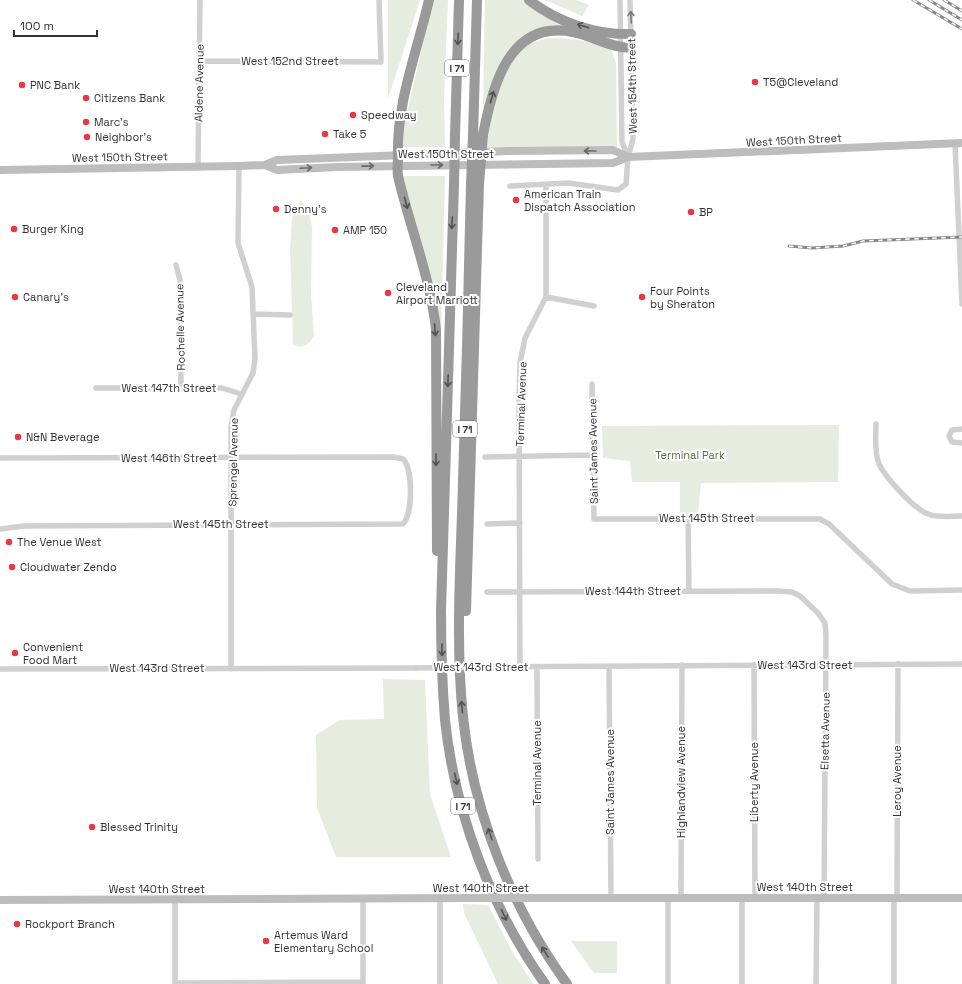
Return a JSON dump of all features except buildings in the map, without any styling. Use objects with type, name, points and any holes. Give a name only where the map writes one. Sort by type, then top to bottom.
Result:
[{"type":"highway","points":[[430,0],[400,115],[398,175],[430,294],[436,330],[436,535],[442,611]]},
{"type":"highway","name":"I 71","points":[[459,0],[442,611],[442,675],[445,722],[453,766],[473,841],[493,892],[512,930],[545,984]]},
{"type":"highway","name":"I 71","points":[[477,0],[478,136],[475,184],[467,599],[460,675],[463,719],[468,748],[486,824],[497,854],[538,940],[567,984]]},
{"type":"highway","points":[[530,0],[543,10],[568,22],[607,34],[626,34]]},
{"type":"highway","points":[[478,136],[503,67],[510,56],[526,40],[536,34],[562,30],[574,32],[620,48],[631,48]]},
{"type":"main road","name":"West 150th Street","points":[[398,160],[613,163],[628,157],[958,143]]},
{"type":"main road","name":"West 150th Street","points":[[0,170],[265,165],[277,170],[509,151],[613,150],[628,157]]},
{"type":"main road","name":"West 140th Street","points":[[0,900],[962,898]]},
{"type":"street","name":"Aldene Avenue","points":[[198,166],[200,0]]},
{"type":"street","name":"West 154th Street","points":[[620,0],[626,34],[631,48],[633,139],[628,157]]},
{"type":"street","name":"West 154th Street","points":[[628,157],[622,142],[620,48],[626,34],[630,0]]},
{"type":"street","name":"West 152nd Street","points":[[200,61],[381,62],[380,1]]},
{"type":"street","points":[[958,143],[962,304]]},
{"type":"street","points":[[510,186],[568,183],[621,190],[626,184],[628,178],[628,157]]},
{"type":"street","name":"Sprengel Avenue","points":[[231,669],[231,427],[234,410],[253,373],[255,359],[255,314],[252,287],[238,243],[239,166]]},
{"type":"street","name":"Terminal Avenue","points":[[520,666],[520,363],[526,338],[546,297],[546,185]]},
{"type":"street","name":"Rochelle Avenue","points":[[176,265],[180,280],[181,389]]},
{"type":"street","points":[[546,297],[594,306]]},
{"type":"street","points":[[255,314],[290,315]]},
{"type":"street","name":"Saint James Avenue","points":[[592,384],[594,519]]},
{"type":"street","name":"West 147th Street","points":[[96,388],[222,388],[241,394]]},
{"type":"street","points":[[876,424],[878,462],[886,476],[919,509],[928,514],[939,516],[962,516]]},
{"type":"street","points":[[962,429],[952,430],[949,436],[952,442],[962,443]]},
{"type":"street","points":[[485,457],[594,455]]},
{"type":"street","name":"West 146th Street","points":[[0,458],[393,457],[403,459],[407,462],[410,487]]},
{"type":"street","name":"West 145th Street","points":[[0,529],[24,526],[403,524],[407,520],[410,508],[410,487]]},
{"type":"street","points":[[688,518],[688,591]]},
{"type":"street","name":"West 145th Street","points":[[594,519],[820,519],[829,524],[892,584],[910,591],[962,590]]},
{"type":"street","points":[[487,524],[520,523]]},
{"type":"street","name":"West 144th Street","points":[[486,592],[778,591]]},
{"type":"street","name":"Elsetta Avenue","points":[[778,591],[792,592],[800,596],[818,613],[824,623],[826,665],[820,899],[816,984]]},
{"type":"street","name":"Leroy Avenue","points":[[894,984],[898,664]]},
{"type":"street","name":"West 143rd Street","points":[[0,669],[231,669],[962,664]]},
{"type":"street","name":"Highlandview Avenue","points":[[681,898],[682,665]]},
{"type":"street","name":"Liberty Avenue","points":[[754,665],[755,898]]},
{"type":"street","name":"Saint James Avenue","points":[[609,666],[611,898]]},
{"type":"street","name":"Terminal Avenue","points":[[537,667],[538,859]]},
{"type":"street","points":[[668,898],[668,984]]},
{"type":"street","points":[[742,898],[742,984]]},
{"type":"street","points":[[175,899],[175,984],[363,983],[363,899]]},
{"type":"street","points":[[440,899],[440,984]]},
{"type":"green space","points":[[388,0],[420,0],[388,99]]},
{"type":"green space","points":[[433,0],[448,0],[444,98],[445,147],[403,147],[404,126]]},
{"type":"green space","points":[[485,0],[524,0],[529,6],[567,24],[566,27],[546,28],[531,33],[519,40],[509,50],[496,77],[486,110],[483,109]]},
{"type":"green space","points":[[545,0],[576,0],[589,5],[582,16]]},
{"type":"green space","points":[[548,38],[580,40],[611,50],[616,63],[617,148],[487,150],[493,106],[502,76],[509,63],[530,43]]},
{"type":"green space","points":[[403,176],[445,176],[441,331]]},
{"type":"green space","points":[[301,200],[309,211],[312,227],[311,294],[314,336],[309,343],[301,347],[293,345],[290,246],[294,211]]},
{"type":"green space","name":"Terminal Park","points":[[839,425],[838,482],[701,483],[698,514],[680,514],[680,482],[632,482],[630,461],[603,458],[602,426]]},
{"type":"green space","points":[[383,679],[425,680],[430,794],[451,857],[336,857],[317,808],[316,735],[340,720],[384,719]]},
{"type":"green space","points":[[463,904],[488,905],[513,953],[533,984],[498,984],[464,913]]},
{"type":"green space","points":[[571,941],[617,941],[617,973],[594,973]]},
{"type":"railway","points":[[913,0],[962,29]]},
{"type":"railway","points":[[929,0],[962,20]]},
{"type":"railway","points":[[944,0],[962,11]]},
{"type":"railway","points":[[789,246],[812,248],[843,246],[863,241],[962,237]]},
{"type":"place","name":"T5@Cleveland","points":[[755,82]]},
{"type":"place","name":"PNC Bank","points":[[22,85]]},
{"type":"place","name":"Citizens Bank","points":[[86,98]]},
{"type":"place","name":"Speedway","points":[[353,115]]},
{"type":"place","name":"Marc's","points":[[86,122]]},
{"type":"place","name":"Take 5","points":[[325,134]]},
{"type":"place","name":"Neighbor's","points":[[87,137]]},
{"type":"place","name":"American Train Dispatch Association","points":[[516,200]]},
{"type":"place","name":"Denny's","points":[[276,209]]},
{"type":"place","name":"BP","points":[[691,212]]},
{"type":"place","name":"Burger King","points":[[14,229]]},
{"type":"place","name":"AMP 150","points":[[335,230]]},
{"type":"place","name":"Cleveland Airport Marriott","points":[[388,293]]},
{"type":"place","name":"Canary's","points":[[15,297]]},
{"type":"place","name":"Four Points by Sheraton","points":[[642,297]]},
{"type":"place","name":"N&N Beverage","points":[[18,437]]},
{"type":"place","name":"The Venue West","points":[[9,542]]},
{"type":"place","name":"Cloudwater Zendo","points":[[12,567]]},
{"type":"place","name":"Convenient Food Mart","points":[[15,653]]},
{"type":"place","name":"Blessed Trinity","points":[[92,827]]},
{"type":"place","name":"Rockport Branch","points":[[17,924]]},
{"type":"place","name":"Artemus Ward Elementary School","points":[[266,941]]}]
